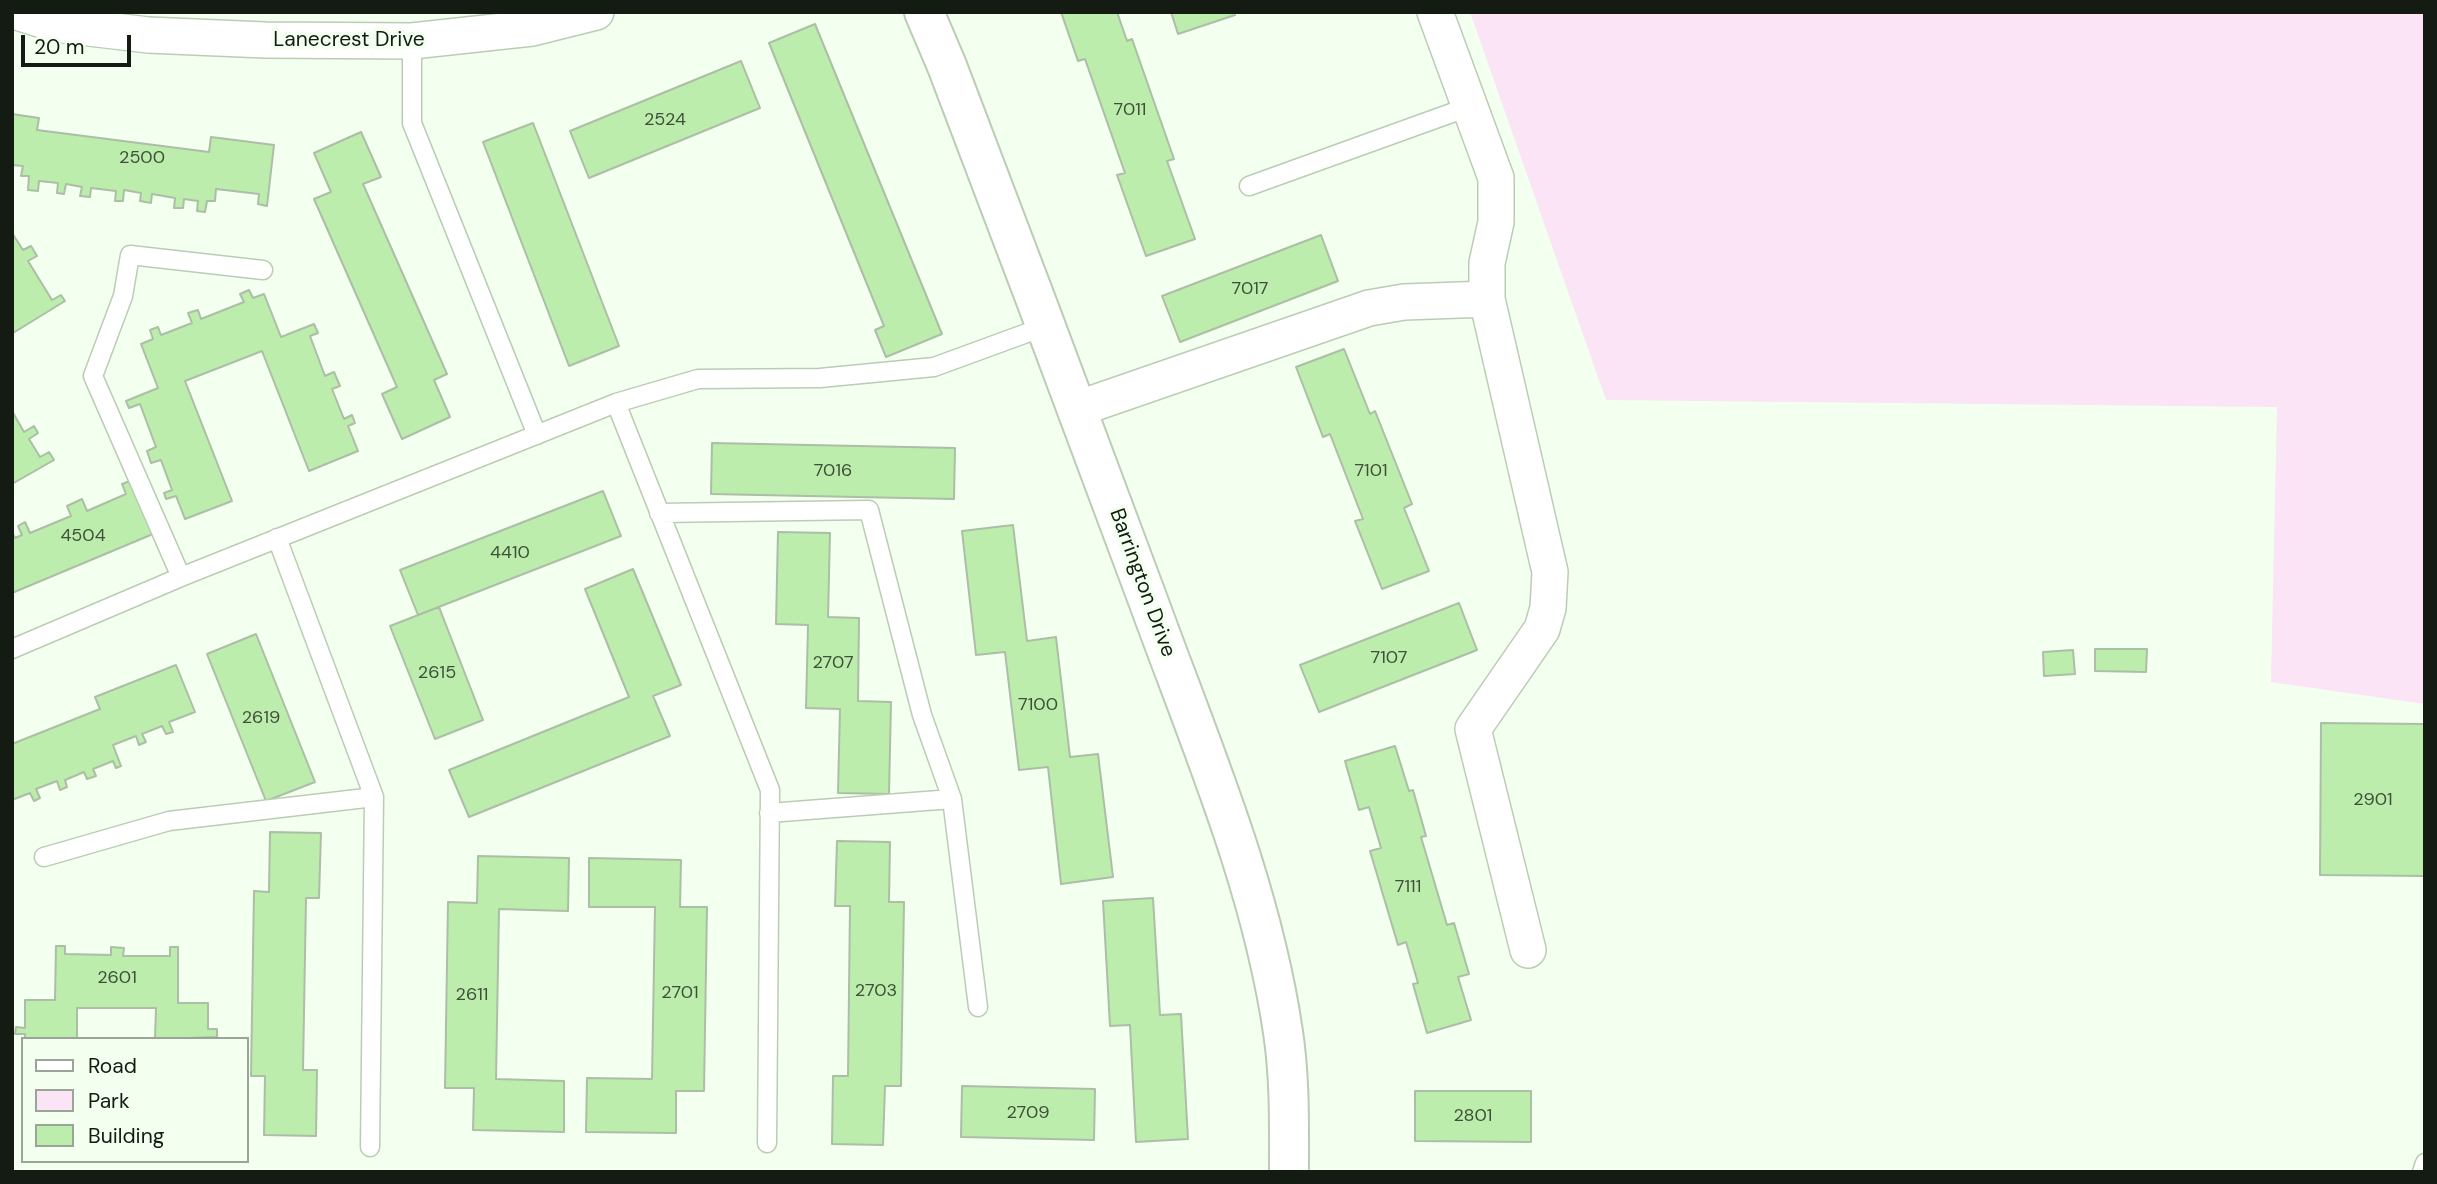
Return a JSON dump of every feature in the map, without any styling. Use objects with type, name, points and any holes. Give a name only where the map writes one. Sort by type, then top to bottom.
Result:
[{"type":"street","name":"Lanecrest Drive","points":[[17,12],[55,24],[148,35],[265,40],[412,41],[532,28],[596,12]]},
{"type":"street","name":"Barrington Drive","points":[[924,12],[1046,326],[1239,848],[1257,909],[1284,1034],[1289,1094],[1289,1172]]},
{"type":"street","points":[[1435,12],[1496,178],[1496,222],[1487,263],[1487,299],[1550,572],[1548,608],[1542,629],[1473,729],[1528,950]]},
{"type":"street","points":[[1077,409],[1369,308],[1404,302],[1487,299]]},
{"type":"lane","points":[[412,41],[412,123],[537,435]]},
{"type":"lane","points":[[1249,186],[1471,106]]},
{"type":"lane","points":[[181,577],[93,376],[123,296],[130,255],[263,270]]},
{"type":"lane","points":[[12,649],[181,577],[617,403],[698,379],[820,378],[934,367],[1046,326]]},
{"type":"lane","points":[[617,403],[770,790],[767,1143]]},
{"type":"lane","points":[[659,513],[869,510],[922,715],[952,799],[978,1007]]},
{"type":"lane","points":[[277,538],[374,797],[370,1147]]},
{"type":"lane","points":[[44,857],[169,821],[374,797]]},
{"type":"lane","points":[[769,813],[952,799]]},
{"type":"lane","points":[[2422,1172],[2425,1163]]},
{"type":"green space","points":[[1470,12],[2425,12],[2425,704],[2271,682],[2277,407],[1606,400]]},
{"type":"building","points":[[1061,12],[1117,12],[1127,41],[1132,39],[1174,159],[1167,161],[1195,239],[1146,256],[1117,175],[1125,173],[1085,59],[1078,61]]},
{"type":"building","points":[[1171,12],[1234,12],[1235,15],[1178,34]]},
{"type":"building","points":[[815,24],[942,334],[886,357],[875,330],[884,326],[769,43]]},
{"type":"building","points":[[741,61],[760,108],[589,178],[570,131]]},
{"type":"building","points":[[12,114],[39,118],[37,130],[209,152],[211,137],[274,145],[267,206],[258,204],[259,194],[216,189],[215,201],[207,201],[205,212],[197,211],[198,201],[184,199],[183,208],[174,208],[175,198],[152,194],[151,203],[140,201],[141,193],[124,190],[123,201],[115,201],[116,191],[91,188],[90,197],[80,196],[82,187],[66,184],[64,194],[57,193],[58,183],[39,181],[38,191],[28,190],[29,176],[21,176],[23,166],[12,165]]},
{"type":"building","points":[[533,123],[619,346],[569,366],[483,142]]},
{"type":"building","points":[[361,132],[381,177],[363,184],[447,374],[434,380],[450,417],[402,439],[382,394],[397,387],[314,199],[331,192],[314,153]]},
{"type":"building","points":[[12,233],[23,250],[31,246],[37,256],[28,261],[52,300],[61,295],[65,301],[13,333]]},
{"type":"building","points":[[1321,235],[1338,281],[1180,342],[1162,296]]},
{"type":"building","points":[[249,290],[253,298],[264,294],[281,337],[314,324],[318,333],[310,336],[325,376],[334,372],[340,386],[332,389],[344,419],[352,415],[355,423],[348,426],[358,451],[309,471],[262,351],[185,381],[232,501],[185,519],[176,496],[166,499],[164,493],[172,490],[161,460],[151,463],[147,451],[156,447],[140,404],[129,408],[126,401],[158,388],[141,344],[153,339],[150,330],[158,327],[161,335],[192,323],[188,313],[198,310],[201,319],[244,302],[240,294]]},
{"type":"building","points":[[1344,349],[1370,414],[1375,411],[1412,504],[1404,508],[1429,571],[1382,589],[1355,521],[1363,519],[1330,434],[1323,437],[1296,367]]},
{"type":"building","points":[[12,411],[24,432],[34,426],[38,433],[29,439],[40,457],[49,452],[54,460],[12,484]]},
{"type":"building","points":[[712,443],[955,448],[954,499],[711,494]]},
{"type":"building","points":[[130,481],[153,534],[12,593],[12,532],[15,538],[22,535],[18,526],[25,522],[30,533],[71,516],[67,506],[82,499],[87,511],[126,494],[122,484]]},
{"type":"building","points":[[603,491],[621,536],[418,615],[400,570]]},
{"type":"building","points":[[1013,525],[1027,641],[1056,637],[1070,757],[1098,754],[1113,877],[1061,884],[1048,767],[1019,770],[1005,652],[976,655],[962,531]]},
{"type":"building","points":[[778,532],[830,533],[828,617],[859,618],[858,701],[891,702],[889,794],[838,793],[840,709],[806,708],[808,625],[776,624]]},
{"type":"building","points":[[633,569],[681,685],[653,696],[670,736],[469,817],[449,770],[629,697],[585,589]]},
{"type":"building","points":[[1459,603],[1477,650],[1319,712],[1300,665]]},
{"type":"building","points":[[439,607],[483,720],[435,739],[390,626]]},
{"type":"building","points":[[256,634],[315,782],[266,801],[207,654]]},
{"type":"building","points":[[2095,649],[2147,649],[2146,672],[2095,671]]},
{"type":"building","points":[[2073,650],[2075,674],[2044,676],[2043,652]]},
{"type":"building","points":[[176,665],[195,712],[169,722],[173,732],[166,734],[162,726],[142,734],[146,742],[139,745],[136,736],[113,745],[121,766],[116,768],[113,761],[93,769],[96,776],[87,779],[84,772],[65,780],[67,787],[60,790],[57,781],[36,789],[40,798],[34,801],[30,793],[12,800],[12,744],[100,709],[95,697]]},
{"type":"building","points":[[2321,723],[2425,724],[2425,876],[2320,875]]},
{"type":"building","points":[[1395,746],[1409,791],[1413,790],[1426,836],[1421,837],[1447,925],[1454,923],[1469,974],[1458,977],[1471,1020],[1427,1033],[1413,984],[1418,983],[1406,942],[1398,945],[1370,851],[1381,848],[1369,807],[1359,810],[1345,761]]},
{"type":"building","points":[[270,832],[321,833],[319,898],[306,898],[303,1070],[317,1070],[316,1136],[264,1135],[265,1076],[251,1076],[254,891],[269,892]]},
{"type":"building","points":[[837,841],[890,842],[889,902],[904,902],[901,1086],[885,1086],[883,1145],[832,1144],[833,1076],[848,1076],[850,906],[835,906]]},
{"type":"building","points":[[478,856],[569,858],[568,911],[499,909],[496,1079],[564,1081],[564,1132],[473,1130],[474,1088],[445,1088],[448,902],[477,903]]},
{"type":"building","points":[[589,858],[681,860],[680,907],[707,907],[704,1091],[676,1091],[676,1133],[586,1132],[587,1078],[652,1079],[655,907],[589,907]]},
{"type":"building","points":[[1153,898],[1160,1015],[1181,1014],[1188,1139],[1136,1142],[1130,1025],[1110,1026],[1103,901]]},
{"type":"building","points":[[56,946],[65,946],[65,954],[111,955],[111,947],[124,948],[123,956],[170,956],[170,947],[178,947],[178,1003],[208,1003],[208,1029],[217,1029],[217,1037],[155,1037],[156,1008],[77,1008],[77,1037],[25,1037],[25,1034],[15,1034],[16,1027],[25,1028],[25,1000],[55,1000]]},
{"type":"building","points":[[962,1086],[1095,1089],[1094,1140],[961,1137]]},
{"type":"building","points":[[1415,1091],[1531,1091],[1531,1142],[1415,1141]]}]
